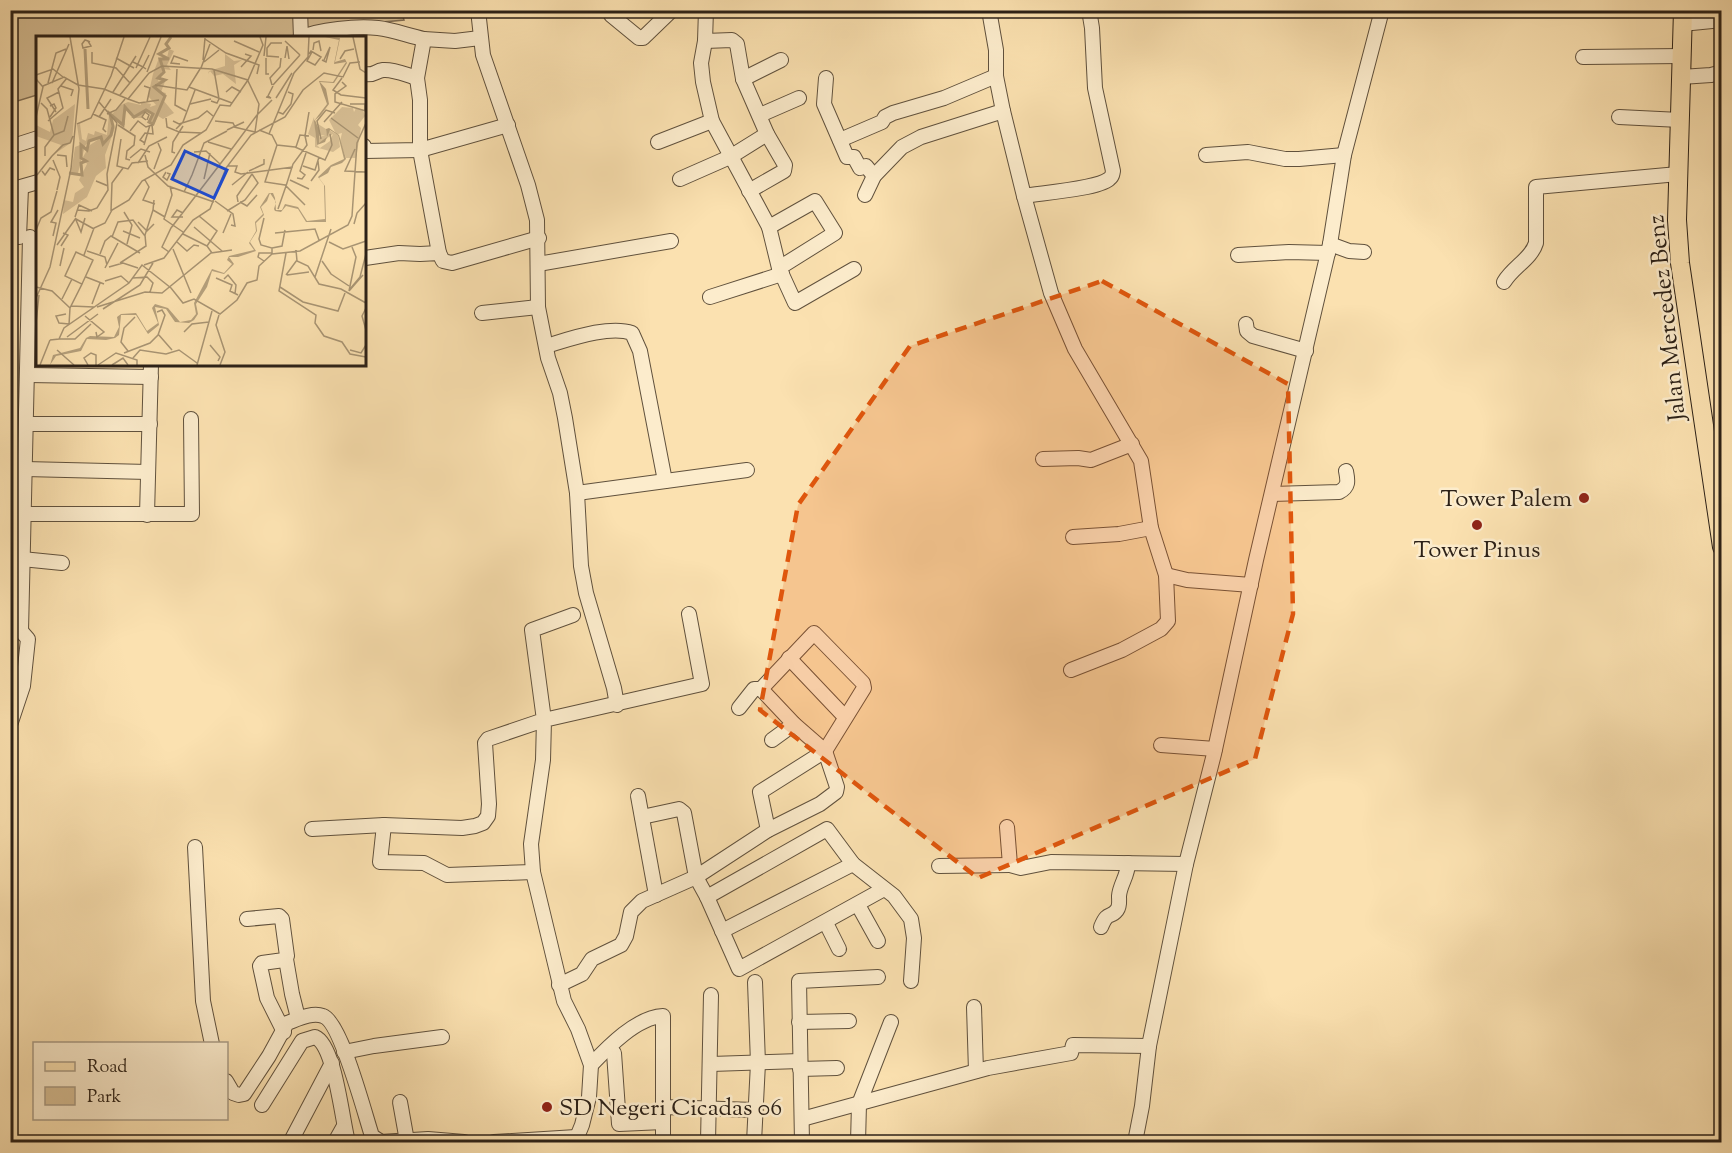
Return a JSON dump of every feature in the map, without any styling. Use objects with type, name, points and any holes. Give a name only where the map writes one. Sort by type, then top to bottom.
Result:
[{"type":"main road","name":"Jalan Mercedez Benz","points":[[1683,17],[1677,219],[1680,262],[1714,452],[1722,547]]},
{"type":"street","points":[[300,10],[300,36]]},
{"type":"street","points":[[478,10],[480,38],[489,75],[528,185],[537,220],[538,307],[548,358],[560,393],[577,493],[581,566],[586,593],[617,705]]},
{"type":"street","points":[[612,12],[639,38],[643,38],[672,10]]},
{"type":"street","points":[[706,10],[705,41],[701,63],[702,82],[712,121],[769,227],[781,271],[795,303],[854,270]]},
{"type":"street","points":[[989,10],[996,50],[996,76],[1003,111],[1051,293],[1075,349],[1132,444],[1143,471],[1151,528],[1166,575],[1168,621],[1161,629],[1122,650],[1071,670]]},
{"type":"street","points":[[1024,196],[1093,185],[1108,180],[1112,176],[1113,171],[1095,88],[1089,10]]},
{"type":"street","points":[[1136,1143],[1149,1046],[1186,864],[1215,749],[1329,248],[1344,155],[1382,10]]},
{"type":"street","points":[[1683,17],[1722,20]]},
{"type":"street","points":[[306,36],[347,29],[378,28],[424,39],[455,41],[480,38]]},
{"type":"street","points":[[424,39],[417,78],[420,100],[420,150],[439,253],[443,261],[452,263],[539,238]]},
{"type":"street","points":[[705,41],[732,40],[737,44],[743,79],[785,169],[749,191]]},
{"type":"street","points":[[1583,57],[1682,56]]},
{"type":"street","points":[[743,79],[781,60]]},
{"type":"street","points":[[366,74],[373,75],[387,70],[417,78]]},
{"type":"street","points":[[1681,77],[1722,72]]},
{"type":"street","points":[[840,140],[882,122],[885,117],[893,113],[944,98],[996,76]]},
{"type":"street","points":[[826,78],[824,104],[848,158],[854,157],[860,168],[867,166],[874,176]]},
{"type":"street","points":[[760,115],[799,98]]},
{"type":"street","points":[[865,195],[874,176],[902,147],[910,142],[1003,111]]},
{"type":"street","points":[[1619,117],[1680,120]]},
{"type":"street","points":[[658,142],[712,121]]},
{"type":"street","points":[[366,151],[420,150],[508,125]]},
{"type":"street","points":[[680,179],[730,157],[767,134]]},
{"type":"street","points":[[10,147],[36,139]]},
{"type":"street","points":[[1206,155],[1248,152],[1285,159],[1299,159],[1344,155]]},
{"type":"street","points":[[1504,282],[1510,272],[1534,251],[1537,232],[1536,187],[1678,174]]},
{"type":"street","points":[[10,725],[28,639],[16,629],[22,559],[28,375],[33,327],[34,280],[16,189],[36,183]]},
{"type":"street","points":[[710,297],[781,271],[835,233],[815,201],[769,227]]},
{"type":"street","points":[[538,264],[671,241]]},
{"type":"street","points":[[1238,255],[1329,248],[1364,252]]},
{"type":"street","points":[[366,258],[399,253],[420,255],[439,253]]},
{"type":"street","points":[[482,313],[538,307]]},
{"type":"street","points":[[1246,324],[1247,331],[1253,336],[1306,351]]},
{"type":"street","points":[[546,346],[603,332],[620,330],[632,333],[640,351],[665,481]]},
{"type":"street","points":[[28,375],[151,371],[147,515]]},
{"type":"street","points":[[24,514],[190,515],[193,513],[191,419]]},
{"type":"street","points":[[10,436],[26,430],[150,424]]},
{"type":"street","points":[[1043,459],[1091,460],[1132,444]]},
{"type":"street","points":[[25,470],[148,472]]},
{"type":"street","points":[[577,493],[747,470]]},
{"type":"street","points":[[1272,494],[1339,492],[1345,489],[1348,483],[1346,471]]},
{"type":"street","points":[[1073,537],[1119,534],[1151,528]]},
{"type":"street","points":[[22,559],[62,563]]},
{"type":"street","points":[[1166,575],[1187,580],[1251,585]]},
{"type":"street","points":[[312,829],[384,825],[462,828],[483,823],[488,816],[489,804],[485,743],[494,737],[544,720],[702,684],[689,614]]},
{"type":"street","points":[[494,1143],[576,1140],[589,1097],[591,1065],[559,985],[533,872],[531,844],[543,760],[544,720],[531,633],[534,628],[573,615]]},
{"type":"street","points":[[761,689],[814,633],[844,662],[864,686],[825,751],[760,792],[768,830]]},
{"type":"street","points":[[789,658],[845,717]]},
{"type":"street","points":[[559,985],[582,974],[592,958],[621,945],[626,936],[631,912],[642,901],[696,877],[768,830],[820,804],[837,790],[825,751],[794,724],[761,689],[754,689],[739,708]]},
{"type":"street","points":[[772,740],[794,724]]},
{"type":"street","points":[[1161,745],[1215,749]]},
{"type":"street","points":[[638,796],[656,895]]},
{"type":"street","points":[[820,804],[827,829],[853,864],[894,896],[912,923],[914,938],[911,981]]},
{"type":"street","points":[[642,818],[679,809],[684,813],[696,877],[739,969],[885,889]]},
{"type":"street","points":[[384,825],[380,862],[424,862],[447,875],[533,872]]},
{"type":"street","points":[[1008,827],[1010,865]]},
{"type":"street","points":[[707,897],[827,829]]},
{"type":"street","points":[[195,847],[203,1000],[212,1042]]},
{"type":"street","points":[[939,866],[1010,865],[1021,868],[1051,862],[1186,864]]},
{"type":"street","points":[[1101,927],[1105,916],[1119,907],[1119,894],[1127,876],[1128,863]]},
{"type":"street","points":[[722,931],[853,864]]},
{"type":"street","points":[[858,905],[878,941]]},
{"type":"street","points":[[247,919],[281,916],[286,958],[298,1018]]},
{"type":"street","points":[[826,923],[839,949]]},
{"type":"street","points":[[284,1032],[267,998],[260,966],[262,963],[286,958]]},
{"type":"street","points":[[802,1143],[799,981],[878,977]]},
{"type":"street","points":[[754,1143],[758,1063],[755,982]]},
{"type":"street","points":[[708,1143],[711,995]]},
{"type":"street","points":[[974,1007],[976,1071]]},
{"type":"street","points":[[228,1084],[234,1093],[244,1094],[284,1032],[287,1023],[317,1014],[330,1020],[340,1037],[372,1136],[381,1142],[464,1143]]},
{"type":"street","points":[[591,1065],[617,1038],[654,1017],[663,1016],[663,1143]]},
{"type":"street","points":[[800,1022],[849,1021]]},
{"type":"street","points":[[858,1143],[859,1104],[891,1022]]},
{"type":"street","points":[[262,1105],[302,1041],[311,1036],[319,1039],[332,1063],[348,1143]]},
{"type":"street","points":[[344,1052],[442,1037]]},
{"type":"street","points":[[802,1119],[976,1071],[1071,1053],[1073,1045],[1149,1046]]},
{"type":"street","points":[[614,1053],[619,1124],[663,1122]]},
{"type":"street","points":[[292,1139],[332,1063]]},
{"type":"street","points":[[711,1064],[758,1063],[837,1068]]},
{"type":"street","points":[[400,1102],[402,1142]]},
{"type":"street","points":[[662,1107],[755,1110]]},
{"type":"street","points":[[335,1143],[344,1126]]},
{"type":"highlighted area","points":[[1102,281],[1288,384],[1293,614],[1255,759],[978,878],[760,710],[798,505],[910,346]]},
{"type":"green space","points":[[11,11],[401,11],[404,20],[309,29],[305,36],[36,36],[36,95],[11,103]]},
{"type":"place","name":"Tower Palem","points":[[1584,498]]},
{"type":"place","name":"Tower Pinus","points":[[1477,525]]},
{"type":"place","name":"SD Negeri Cicadas 06","points":[[547,1107]]}]
